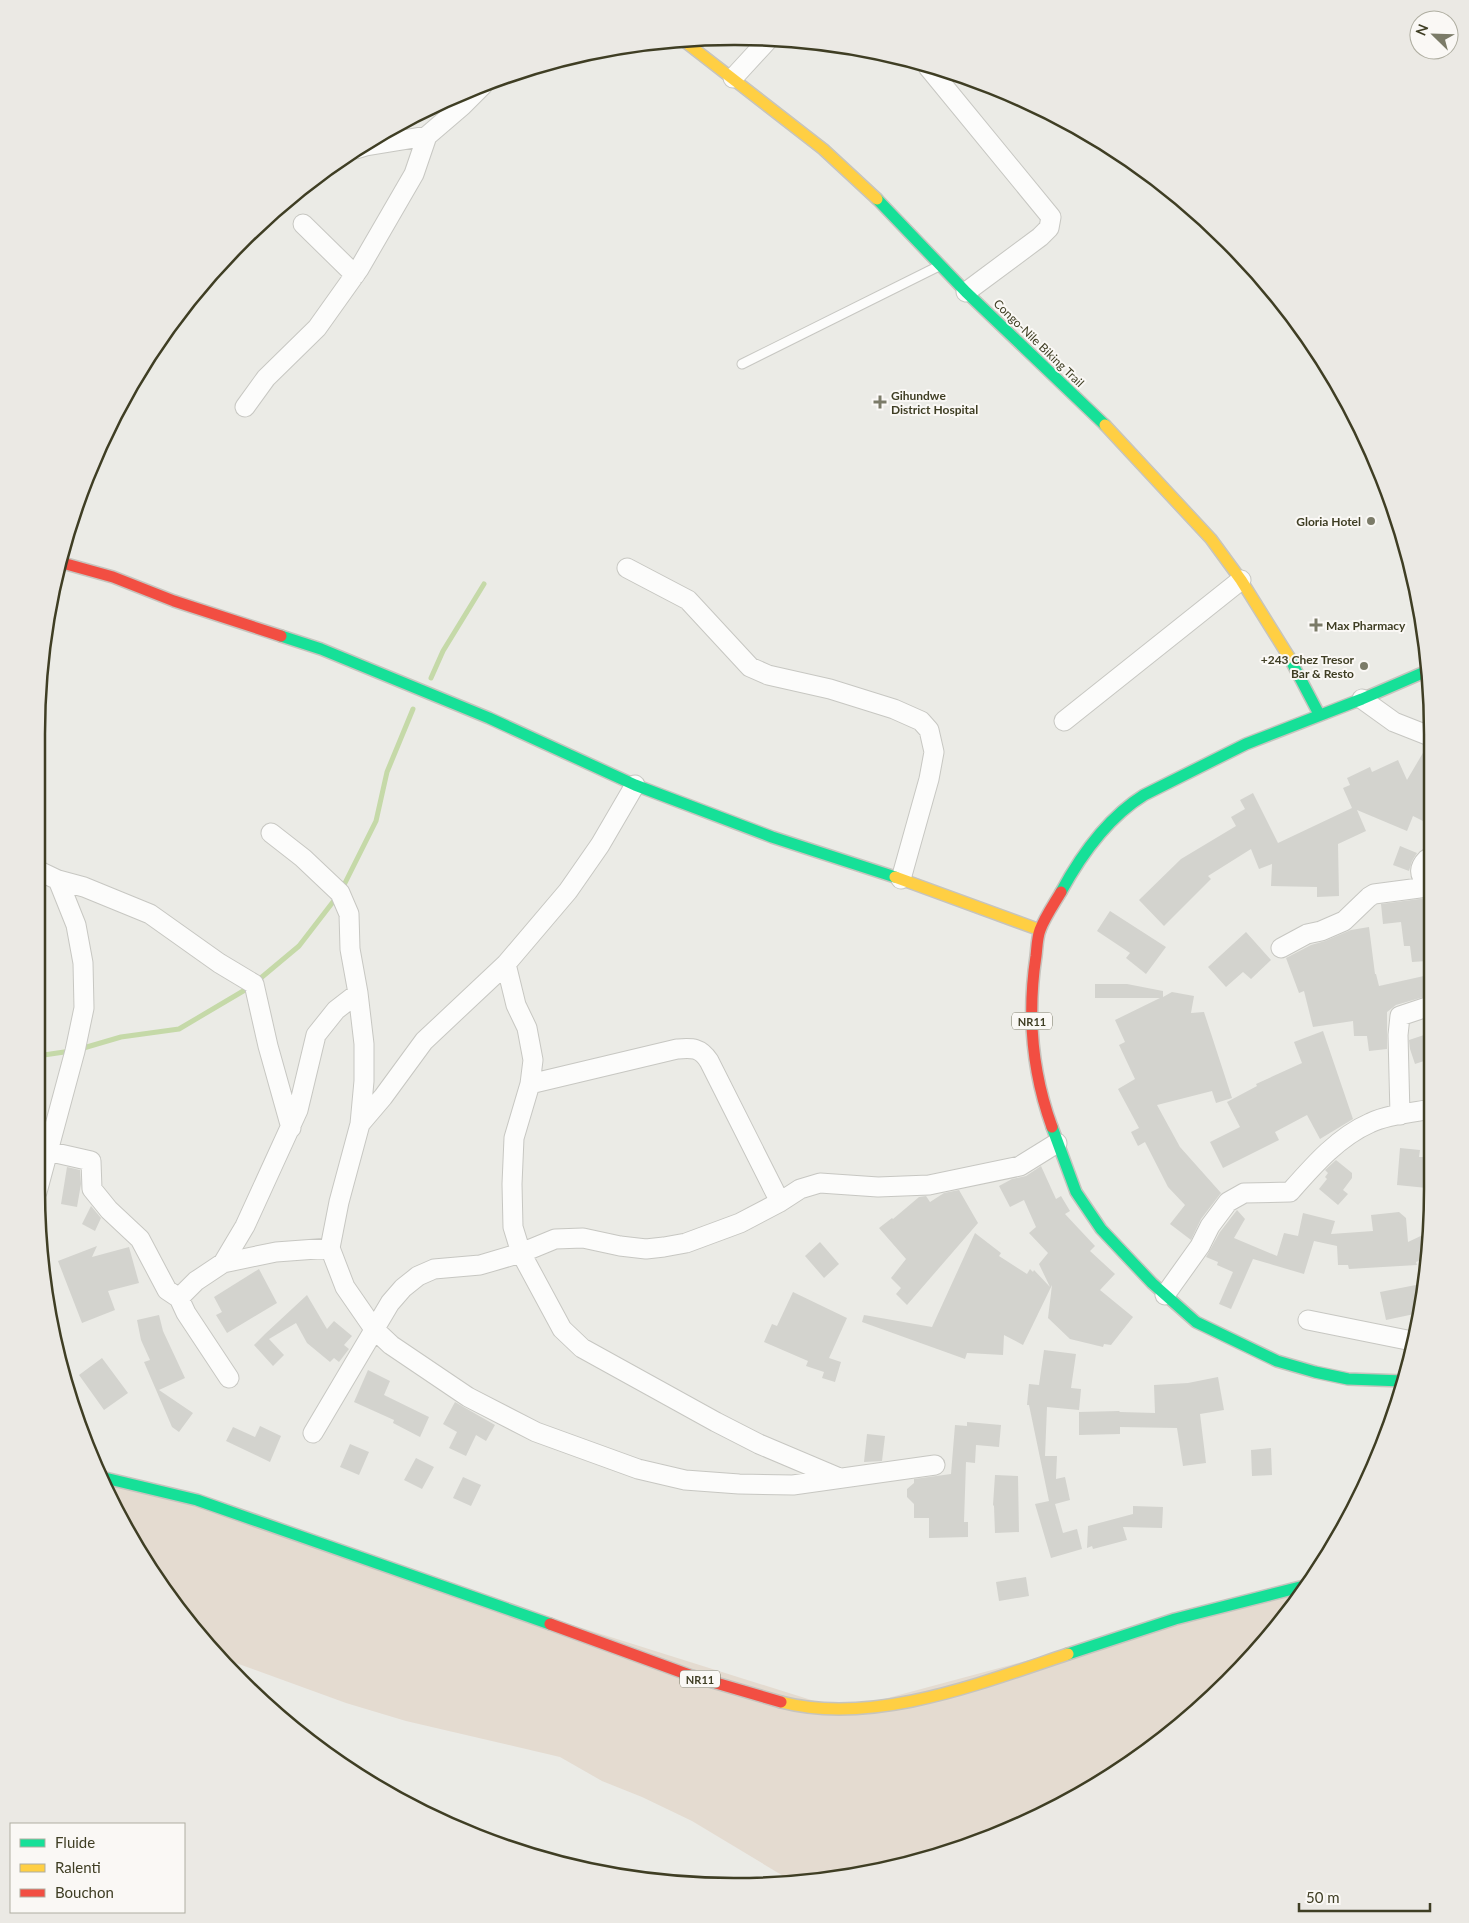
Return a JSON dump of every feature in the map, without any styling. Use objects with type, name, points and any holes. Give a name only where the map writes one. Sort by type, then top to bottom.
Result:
[{"type":"main road","name":"Congo-Nile Biking Trail","points":[[691,46],[823,149],[891,213],[939,266],[1108,428],[1211,539],[1241,580],[1284,648],[1318,714]]},
{"type":"main road","points":[[66,564],[113,578],[174,601],[321,649],[489,718],[635,785],[772,837],[901,879],[1040,930]]},
{"type":"main road","name":"NR11","points":[[1397,1381],[1348,1379],[1278,1361],[1196,1322],[1152,1284],[1101,1229],[1076,1192],[1042,1099],[1034,1062],[1032,1001],[1034,969],[1040,930],[1075,866],[1094,840],[1128,805],[1144,795],[1246,744],[1318,714],[1362,699],[1421,673]]},
{"type":"main road","name":"NR11","points":[[110,1479],[196,1500],[692,1676],[790,1704],[843,1710],[912,1701],[995,1678],[1175,1619],[1296,1588]]},
{"type":"street","points":[[733,78],[763,46]]},
{"type":"street","points":[[935,75],[1051,217],[1049,228],[1040,236],[966,292]]},
{"type":"street","points":[[246,407],[266,378],[316,328],[355,275],[414,174],[427,136],[455,104]]},
{"type":"street","points":[[377,145],[427,136]]},
{"type":"street","points":[[303,224],[355,275]]},
{"type":"street","points":[[627,568],[688,600],[750,666],[768,675],[830,689],[894,709],[921,721],[929,730],[934,752],[929,779],[901,879]]},
{"type":"street","points":[[1064,721],[1241,580]]},
{"type":"street","points":[[1362,699],[1394,722],[1424,734]]},
{"type":"street","points":[[360,1124],[383,1097],[424,1041],[506,964],[568,891],[600,845],[635,785]]},
{"type":"street","points":[[271,833],[303,858],[340,893],[349,914],[350,949],[358,992],[364,1044],[364,1081],[360,1124],[339,1202],[330,1248],[345,1287],[374,1329],[391,1345],[468,1397],[536,1432],[638,1469],[685,1480],[793,1485],[935,1464]]},
{"type":"street","points":[[1424,863],[1420,872],[1424,880]]},
{"type":"street","points":[[45,874],[150,914],[220,963],[254,984],[268,1046],[291,1128]]},
{"type":"street","points":[[45,1162],[75,1051],[84,1008],[83,963],[76,925],[58,880]]},
{"type":"street","points":[[1281,948],[1307,934],[1321,931],[1344,921],[1374,894],[1424,887]]},
{"type":"street","points":[[506,964],[516,1004],[527,1028],[533,1060],[530,1084],[514,1138],[512,1184],[514,1227],[521,1253],[562,1328],[582,1348],[716,1422],[759,1444],[837,1477]]},
{"type":"street","points":[[223,1263],[245,1226],[291,1128],[303,1095],[316,1035],[336,1010],[358,992]]},
{"type":"street","points":[[1400,1115],[1398,1035],[1400,1016],[1424,1008]]},
{"type":"street","points":[[530,1084],[677,1050],[693,1048],[703,1052],[710,1060],[780,1202]]},
{"type":"street","points":[[1165,1295],[1228,1202],[1244,1193],[1290,1192],[1330,1150],[1349,1134],[1370,1122],[1424,1111]]},
{"type":"street","points":[[313,1433],[390,1303],[403,1288],[418,1276],[434,1269],[480,1265],[521,1253],[555,1239],[583,1238],[620,1246],[646,1249],[686,1243],[740,1223],[800,1189],[820,1184],[878,1187],[929,1185],[1020,1166],[1057,1143]]},
{"type":"street","points":[[48,1151],[91,1161],[92,1189],[109,1210],[140,1238],[167,1290],[179,1298],[186,1313],[229,1378]]},
{"type":"street","points":[[179,1298],[196,1281],[223,1263],[276,1252],[330,1248]]},
{"type":"street","points":[[1308,1320],[1407,1340]]},
{"type":"lane","points":[[742,364],[939,266]]},
{"type":"shaded area","points":[[110,1479],[843,1710],[1296,1588],[1253,1643],[1189,1707],[1118,1762],[1079,1786],[998,1826],[956,1841],[913,1855],[869,1865],[824,1872],[784,1877],[692,1821],[642,1797],[602,1781],[560,1757],[406,1721],[346,1703],[234,1662],[187,1608],[161,1572],[137,1533]]},
{"type":"building","points":[[1424,751],[1424,822],[1413,816],[1407,831],[1357,810],[1366,831],[1338,844],[1339,896],[1317,897],[1317,887],[1271,886],[1272,864],[1259,869],[1251,849],[1208,876],[1211,879],[1164,926],[1139,900],[1181,859],[1236,826],[1231,817],[1245,809],[1240,800],[1253,793],[1278,843],[1352,808],[1343,788],[1350,785],[1347,778],[1370,767],[1372,772],[1398,760],[1407,780]]},
{"type":"building","points":[[1400,846],[1417,853],[1409,871],[1393,865]]},
{"type":"building","points":[[1424,898],[1424,961],[1412,962],[1410,946],[1404,946],[1401,922],[1383,924],[1381,904]]},
{"type":"building","points":[[1110,911],[1166,947],[1146,974],[1126,958],[1130,953],[1097,931]]},
{"type":"building","points":[[1369,927],[1375,974],[1379,986],[1424,976],[1424,997],[1396,1005],[1387,1012],[1387,1049],[1369,1051],[1367,1036],[1354,1036],[1353,1021],[1313,1027],[1304,991],[1299,993],[1286,958],[1311,945],[1351,930]]},
{"type":"building","points":[[1246,932],[1271,960],[1251,979],[1243,972],[1226,987],[1208,967]]},
{"type":"building","points":[[1095,984],[1127,984],[1163,991],[1163,997],[1172,992],[1194,996],[1191,1013],[1204,1012],[1232,1098],[1216,1103],[1212,1091],[1157,1105],[1180,1147],[1221,1193],[1201,1219],[1191,1240],[1170,1224],[1185,1205],[1168,1187],[1145,1142],[1138,1146],[1131,1132],[1139,1128],[1118,1089],[1135,1079],[1119,1045],[1125,1042],[1115,1020],[1160,998],[1095,998]]},
{"type":"building","points":[[1323,1031],[1353,1119],[1320,1139],[1307,1115],[1275,1132],[1279,1140],[1223,1168],[1210,1142],[1240,1127],[1227,1102],[1257,1086],[1256,1084],[1302,1063],[1294,1042]]},
{"type":"building","points":[[1424,1035],[1424,1061],[1415,1064],[1409,1040]]},
{"type":"building","points":[[1400,1148],[1420,1150],[1419,1157],[1424,1157],[1424,1188],[1397,1185]]},
{"type":"building","points":[[1336,1160],[1352,1173],[1352,1178],[1343,1190],[1348,1194],[1338,1205],[1319,1189],[1327,1179],[1325,1177],[1328,1173],[1325,1170]]},
{"type":"building","points":[[1041,1166],[1056,1199],[1061,1196],[1070,1211],[1065,1214],[1095,1246],[1090,1251],[1115,1274],[1100,1290],[1133,1317],[1111,1345],[1104,1344],[1103,1347],[1070,1339],[1048,1318],[1052,1285],[1023,1345],[1004,1335],[1003,1355],[967,1353],[965,1359],[862,1322],[864,1315],[932,1327],[975,1233],[1001,1253],[999,1256],[1027,1274],[1030,1269],[1033,1272],[1034,1270],[1050,1287],[1039,1264],[1048,1253],[1029,1233],[1036,1227],[1024,1200],[1010,1207],[999,1186],[1012,1179],[1026,1176]]},
{"type":"building","points":[[67,1167],[80,1170],[81,1184],[77,1207],[61,1204]]},
{"type":"building","points":[[959,1190],[978,1223],[907,1305],[896,1294],[901,1288],[891,1278],[906,1259],[879,1228],[919,1197],[926,1196],[930,1202],[944,1193]]},
{"type":"building","points":[[91,1206],[101,1218],[95,1231],[82,1224]]},
{"type":"building","points":[[1237,1210],[1245,1219],[1234,1238],[1277,1256],[1284,1233],[1298,1236],[1303,1213],[1335,1221],[1331,1234],[1373,1231],[1371,1215],[1399,1212],[1406,1218],[1408,1242],[1423,1235],[1420,1261],[1416,1262],[1417,1265],[1349,1269],[1348,1265],[1338,1265],[1337,1246],[1314,1241],[1304,1274],[1253,1259],[1231,1309],[1219,1304],[1233,1272],[1217,1265],[1218,1262],[1206,1257],[1220,1232]]},
{"type":"building","points":[[820,1242],[839,1264],[824,1278],[805,1256]]},
{"type":"building","points":[[97,1246],[92,1257],[129,1247],[139,1283],[108,1291],[115,1310],[82,1323],[58,1261]]},
{"type":"building","points":[[259,1269],[277,1303],[227,1333],[216,1315],[222,1312],[214,1297]]},
{"type":"building","points":[[1417,1285],[1412,1314],[1386,1320],[1380,1292]]},
{"type":"building","points":[[793,1292],[847,1318],[829,1358],[841,1362],[835,1382],[822,1378],[824,1372],[806,1366],[808,1361],[764,1342],[772,1324],[777,1326]]},
{"type":"building","points":[[307,1295],[327,1329],[334,1321],[352,1336],[344,1345],[349,1349],[339,1362],[334,1358],[330,1362],[307,1343],[296,1323],[269,1339],[284,1355],[273,1366],[254,1345]]},
{"type":"building","points":[[159,1315],[163,1331],[185,1378],[159,1390],[193,1413],[179,1432],[172,1427],[144,1362],[150,1360],[141,1340],[137,1320]]},
{"type":"building","points":[[1044,1350],[1076,1354],[1071,1388],[1081,1389],[1079,1410],[1047,1407],[1045,1456],[1057,1456],[1056,1479],[1065,1477],[1070,1500],[1055,1504],[1063,1533],[1077,1529],[1082,1549],[1051,1558],[1035,1504],[1049,1501],[1029,1405],[1027,1405],[1029,1384],[1039,1385]]},
{"type":"building","points":[[102,1358],[128,1393],[104,1410],[79,1375]]},
{"type":"building","points":[[368,1370],[390,1381],[384,1395],[429,1417],[420,1437],[393,1423],[394,1420],[354,1402]]},
{"type":"building","points":[[1218,1377],[1224,1410],[1200,1414],[1206,1463],[1183,1466],[1177,1428],[1120,1427],[1120,1434],[1079,1435],[1079,1412],[1119,1411],[1155,1413],[1154,1385],[1188,1383]]},
{"type":"building","points":[[455,1402],[495,1425],[486,1441],[476,1435],[466,1456],[449,1448],[457,1432],[443,1424]]},
{"type":"building","points":[[967,1422],[1001,1425],[999,1447],[976,1445],[975,1463],[966,1462],[964,1522],[968,1522],[968,1537],[929,1538],[929,1518],[914,1518],[914,1504],[907,1497],[907,1489],[914,1483],[914,1479],[951,1474],[955,1425],[967,1426]]},
{"type":"building","points":[[260,1426],[281,1436],[270,1462],[226,1441],[233,1427],[255,1437]]},
{"type":"building","points":[[867,1434],[885,1436],[882,1461],[864,1462]]},
{"type":"building","points":[[350,1444],[369,1452],[359,1475],[340,1467]]},
{"type":"building","points":[[1271,1448],[1272,1475],[1252,1476],[1251,1450]]},
{"type":"building","points":[[416,1458],[434,1467],[422,1489],[404,1480]]},
{"type":"building","points":[[995,1475],[1018,1476],[1019,1532],[995,1533],[993,1505]]},
{"type":"building","points":[[463,1477],[481,1485],[471,1506],[453,1498]]},
{"type":"building","points":[[1133,1506],[1163,1507],[1162,1528],[1123,1527],[1127,1540],[1093,1549],[1092,1546],[1087,1548],[1088,1526],[1133,1514]]},
{"type":"building","points":[[1026,1577],[1029,1596],[999,1601],[996,1582]]},
{"type":"waterway","points":[[431,678],[443,651],[484,584]]},
{"type":"waterway","points":[[342,889],[376,821],[387,772],[413,709]]},
{"type":"waterway","points":[[256,982],[299,946],[336,898]]},
{"type":"waterway","points":[[80,1049],[121,1037],[179,1029],[250,987]]},
{"type":"waterway","points":[[45,1055],[71,1051]]},
{"type":"traffic: fast","points":[[877,199],[966,292],[1105,425]]},
{"type":"traffic: fast","points":[[281,636],[321,649],[489,718],[635,785],[772,837],[895,877]]},
{"type":"traffic: fast","points":[[1289,657],[1319,714]]},
{"type":"traffic: fast","points":[[1061,892],[1077,864],[1096,838],[1118,815],[1144,795],[1246,744],[1362,699],[1421,673]]},
{"type":"traffic: fast","points":[[1052,1127],[1076,1192],[1101,1229],[1152,1283],[1196,1322],[1277,1361],[1348,1379],[1397,1381]]},
{"type":"traffic: fast","points":[[110,1479],[197,1500],[550,1624]]},
{"type":"traffic: fast","points":[[1068,1654],[1175,1619],[1296,1588]]},
{"type":"traffic: slow","points":[[690,46],[823,149],[877,199]]},
{"type":"traffic: slow","points":[[1105,425],[1211,539],[1241,580],[1289,657]]},
{"type":"traffic: slow","points":[[895,877],[1040,930]]},
{"type":"traffic: slow","points":[[781,1702],[816,1708],[852,1709],[889,1705],[963,1688],[1068,1654]]},
{"type":"traffic: jam","points":[[66,564],[113,577],[174,601],[281,636]]},
{"type":"traffic: jam","points":[[1052,1127],[1045,1106],[1036,1064],[1033,1043],[1032,1000],[1039,933],[1044,920],[1061,892]]},
{"type":"traffic: jam","points":[[550,1624],[692,1676],[781,1702]]},
{"type":"place","name":"Gihundwe District Hospital","points":[[880,402]]},
{"type":"place","name":"Gloria Hotel","points":[[1371,521]]},
{"type":"place","name":"Max Pharmacy","points":[[1316,625]]},
{"type":"place","name":"+243 Chez Tresor Bar & Resto","points":[[1364,666]]}]
